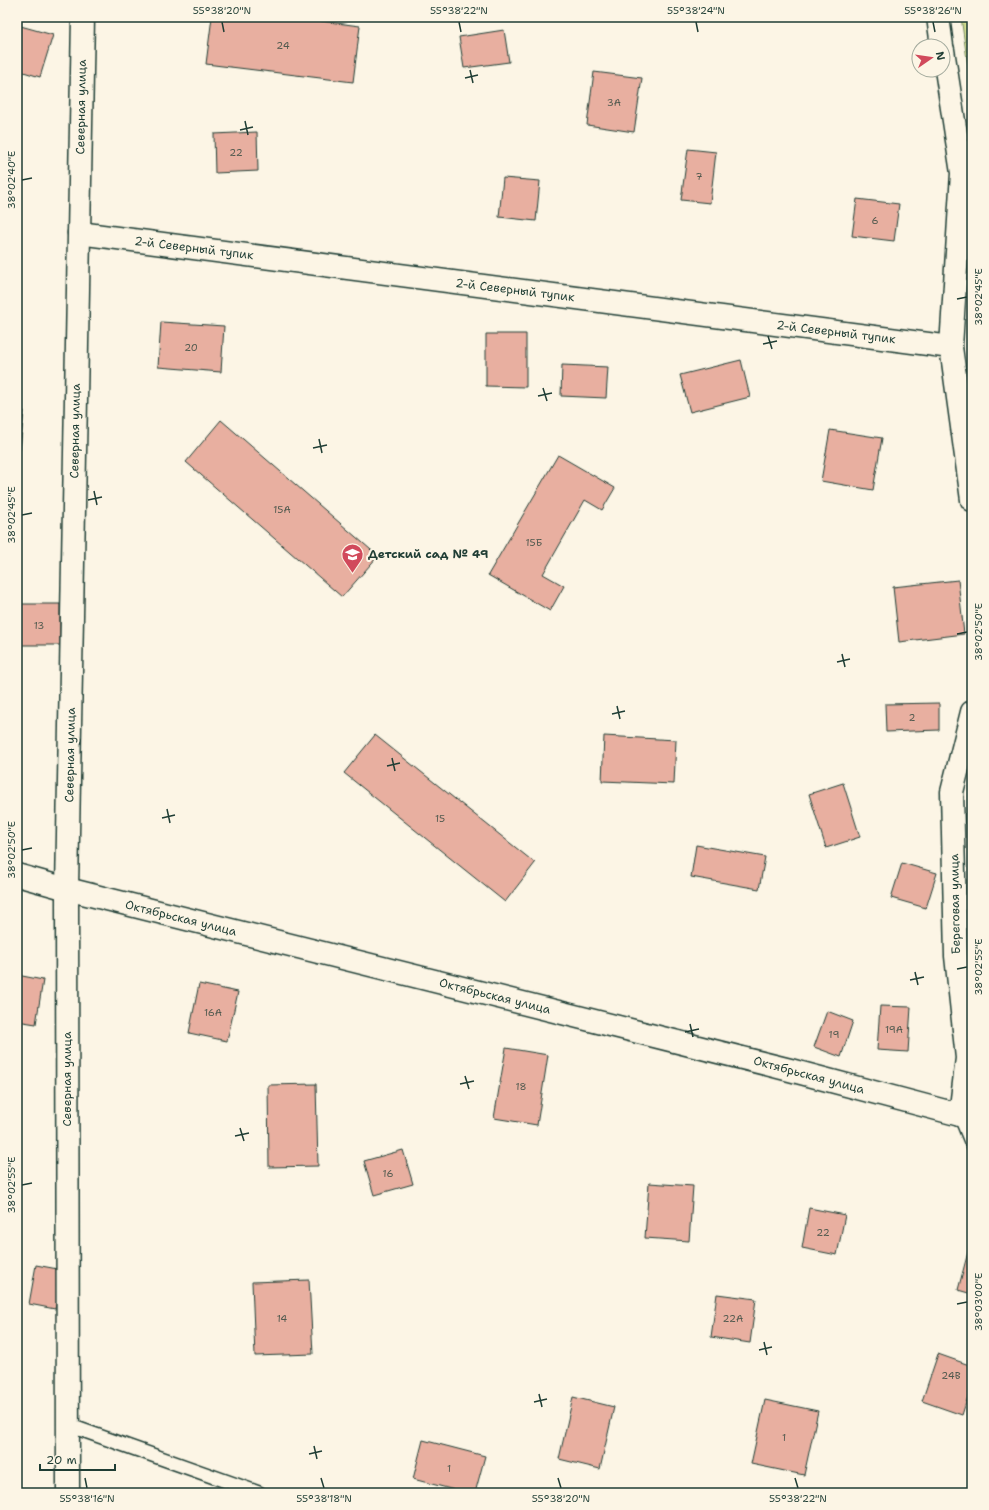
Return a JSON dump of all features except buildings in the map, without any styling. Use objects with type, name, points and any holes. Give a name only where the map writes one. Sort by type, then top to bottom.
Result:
[{"type":"street","name":"Северная улица","points":[[68,1493],[67,889],[83,17]]},
{"type":"street","points":[[938,17],[941,38]]},
{"type":"street","points":[[947,78],[962,173],[951,347],[972,500]]},
{"type":"street","name":"2-й Северный тупик","points":[[79,233],[951,347]]},
{"type":"street","name":"Береговая улица","points":[[966,1118],[967,1058],[956,956],[952,792],[972,712]]},
{"type":"street","name":"Октябрьская улица","points":[[17,875],[67,889],[790,1070],[966,1118]]},
{"type":"lane","name":"Береговая улица","points":[[966,1118],[972,1144]]},
{"type":"lane","points":[[68,1425],[259,1493]]},
{"type":"green space","points":[[961,17],[972,17],[972,95]]},
{"type":"place","name":"Детский сад № 49","points":[[352,574]]}]
